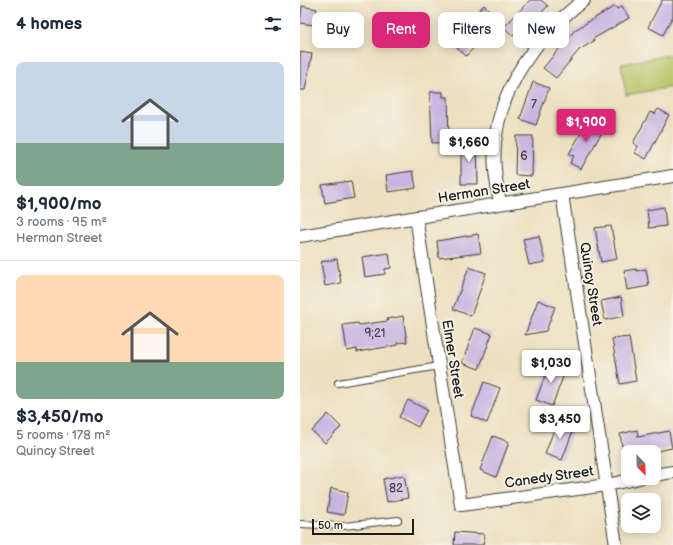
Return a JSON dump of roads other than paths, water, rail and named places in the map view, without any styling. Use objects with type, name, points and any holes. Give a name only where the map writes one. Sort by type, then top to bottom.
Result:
[{"type":"street","points":[[500,203],[494,170],[496,133],[503,102],[538,42],[563,16],[584,0]]},
{"type":"street","name":"Herman Street","points":[[300,236],[673,176]]},
{"type":"street","name":"Quincy Street","points":[[562,194],[616,545]]},
{"type":"street","name":"Elmer Street","points":[[416,217],[460,505]]},
{"type":"street","points":[[661,474],[673,472]]},
{"type":"street","name":"Canedy Street","points":[[460,505],[621,482]]},
{"type":"lane","points":[[338,383],[439,366]]},
{"type":"lane","points":[[300,524],[344,526],[398,520]]}]
